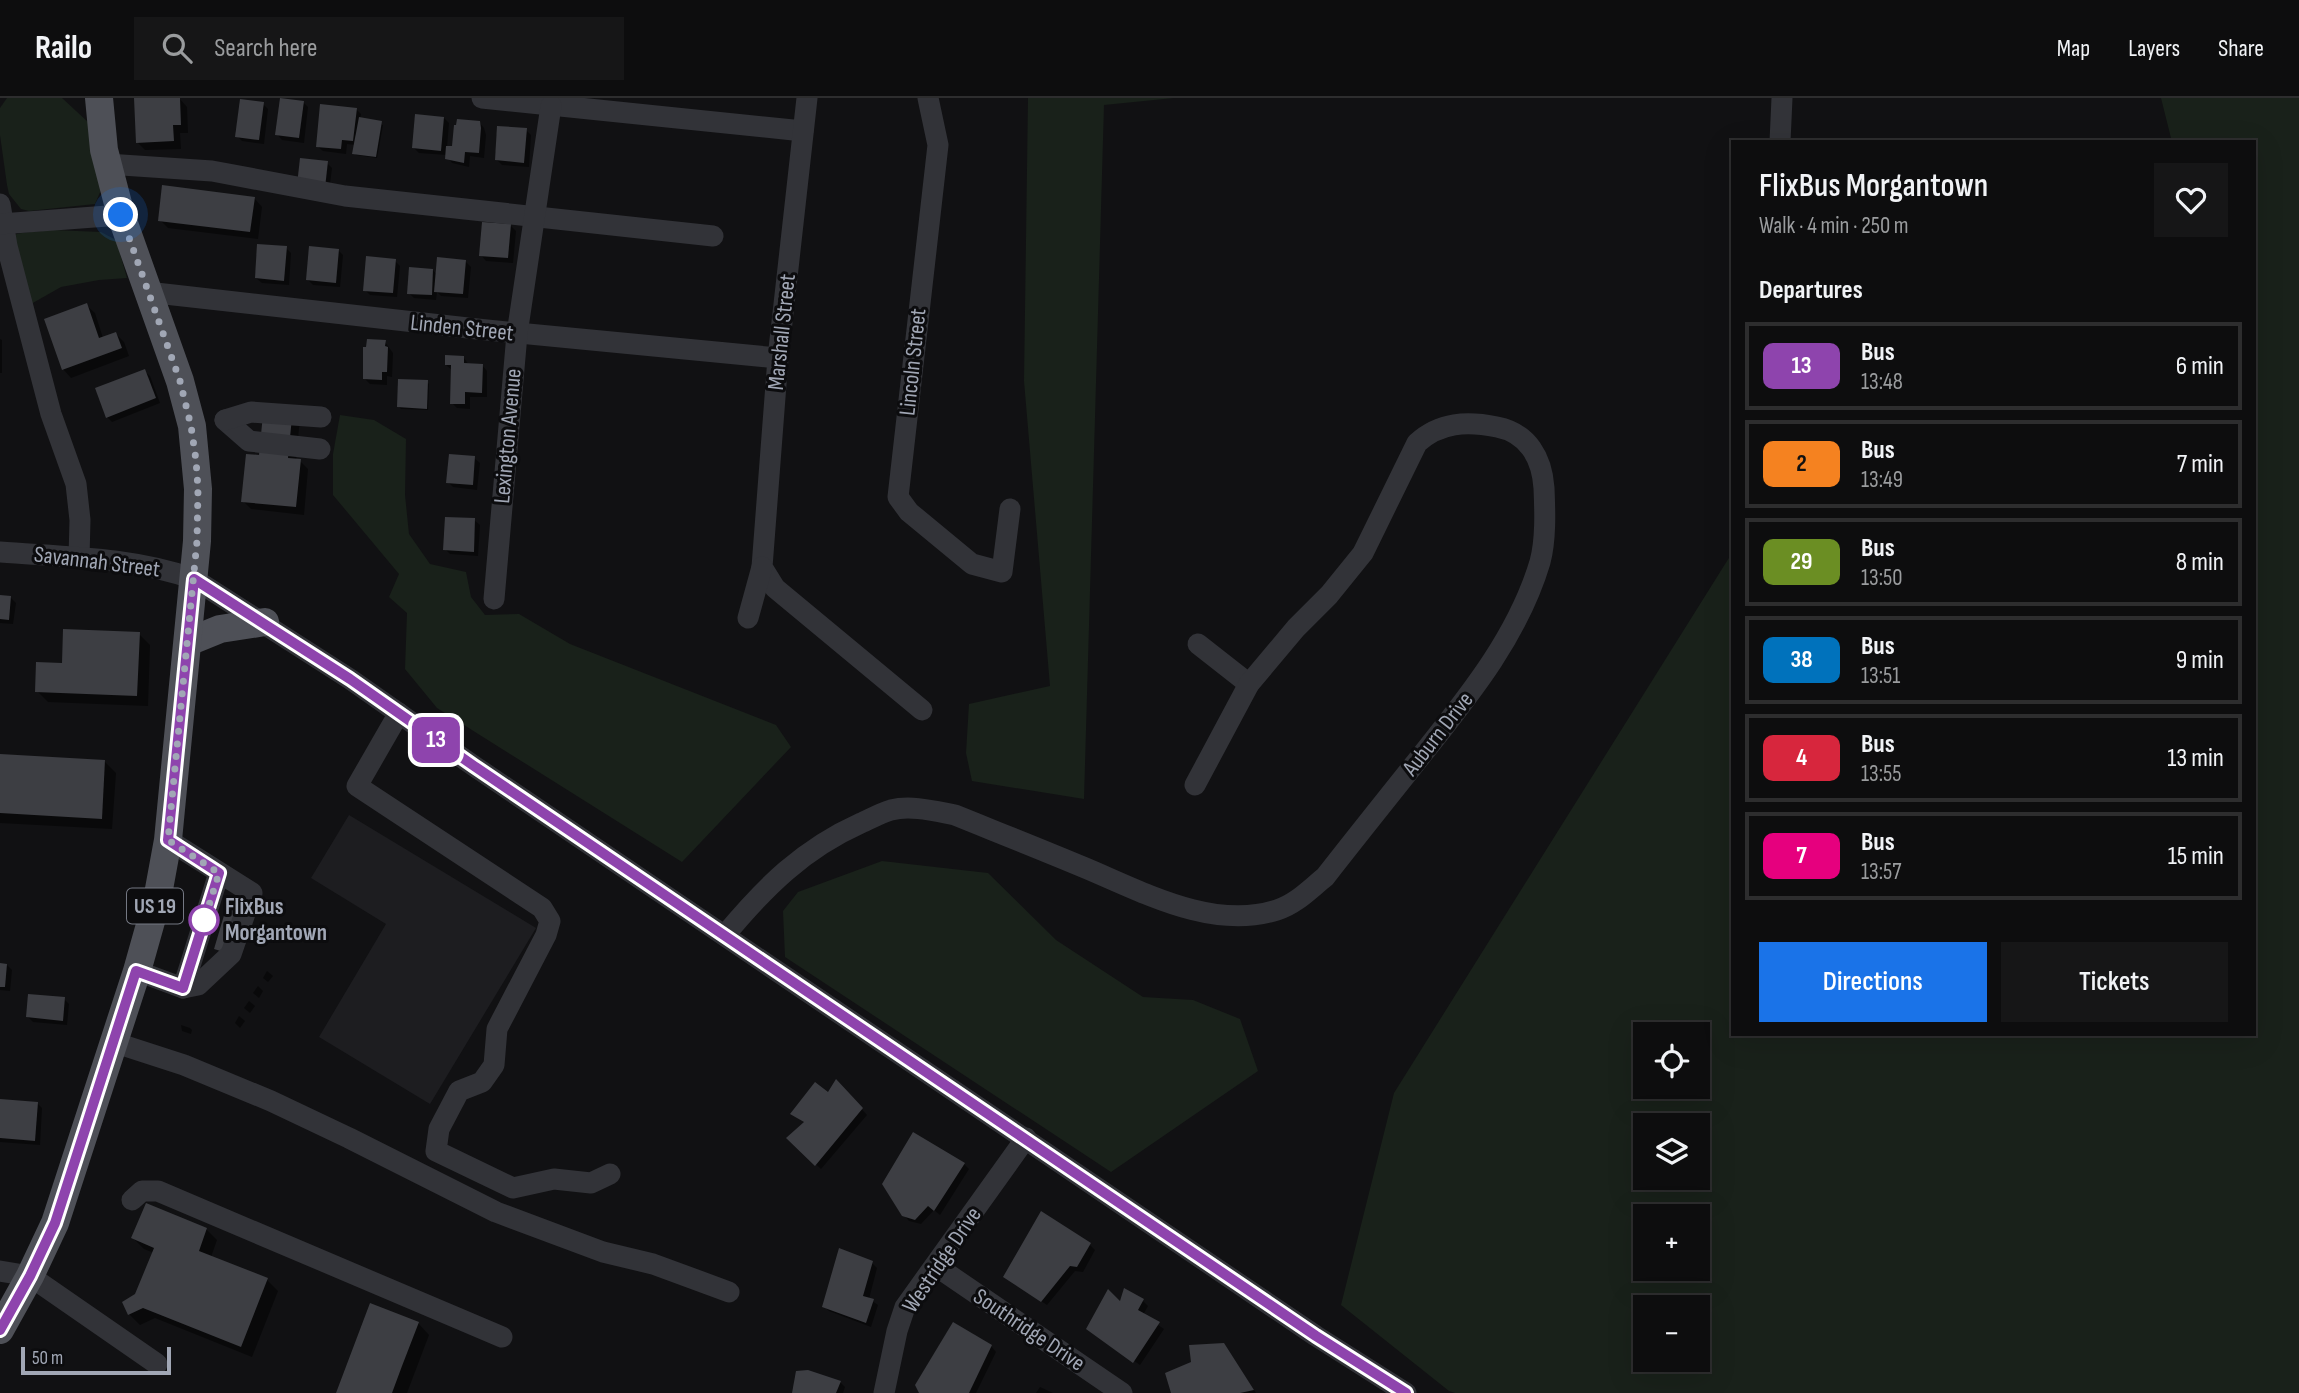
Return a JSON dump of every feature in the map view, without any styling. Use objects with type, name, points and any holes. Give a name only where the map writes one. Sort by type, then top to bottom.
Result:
[{"type":"main road","name":"US 19","points":[[0,1330],[55,1223],[157,900],[168,840],[194,579],[198,489],[191,426],[180,381],[121,215],[104,150],[99,98]]},
{"type":"main road","points":[[187,642],[220,629],[265,622]]},
{"type":"street","points":[[482,98],[803,131]]},
{"type":"street","name":"Marshall Street","points":[[748,618],[762,568],[778,358],[807,98]]},
{"type":"street","name":"Lincoln Street","points":[[928,98],[938,145],[898,498],[909,512],[972,564],[1002,572],[1010,509]]},
{"type":"street","points":[[1780,140],[1782,98]]},
{"type":"street","name":"Lexington Avenue","points":[[494,599],[517,334],[551,106]]},
{"type":"street","points":[[107,163],[212,170],[345,196],[713,236]]},
{"type":"street","points":[[79,558],[80,520],[76,484],[51,415],[1,217],[121,215]]},
{"type":"street","name":"Linden Street","points":[[147,292],[517,334],[778,358]]},
{"type":"street","points":[[251,412],[321,434],[249,442],[225,420],[251,412]]},
{"type":"street","name":"Auburn Drive","points":[[725,935],[759,895],[786,869],[844,831],[891,810],[920,809],[955,815],[1159,898],[1218,914],[1250,915],[1278,910],[1299,899],[1325,877],[1473,691],[1521,612],[1541,560],[1545,507],[1543,477],[1535,452],[1522,436],[1504,428],[1482,424],[1451,425],[1429,432],[1418,443],[1363,553],[1329,596],[1296,628],[1250,684],[1195,785]]},
{"type":"street","name":"Savannah Street","points":[[0,552],[157,568],[194,579],[265,622],[1316,1336],[1406,1393]]},
{"type":"street","points":[[762,568],[775,588],[922,710]]},
{"type":"street","points":[[1198,644],[1250,684]]},
{"type":"street","points":[[399,713],[356,786],[542,908],[550,921],[546,935],[497,1029],[494,1065],[482,1082],[459,1091],[439,1129],[436,1151],[513,1188],[554,1179],[591,1183],[610,1174]]},
{"type":"street","points":[[136,971],[183,988],[198,985],[231,954],[251,893],[168,840]]},
{"type":"street","points":[[183,988],[219,873]]},
{"type":"street","points":[[113,1042],[184,1065],[271,1101],[496,1212],[603,1252],[653,1264],[729,1292]]},
{"type":"street","name":"Westridge Drive","points":[[884,1393],[905,1307],[1026,1138]]},
{"type":"street","points":[[132,1200],[142,1191],[158,1191],[502,1337]]},
{"type":"street","name":"Southridge Drive","points":[[936,1266],[1122,1393]]},
{"type":"street","points":[[0,1271],[30,1276],[157,1364]]},
{"type":"shaded area","points":[[7,98],[62,98],[89,123],[101,190],[95,204],[29,211],[21,209],[9,194],[0,135],[0,108]]},
{"type":"shaded area","points":[[1028,98],[1174,98],[1104,105],[1084,799],[972,781],[966,753],[969,704],[1050,686],[1024,381]]},
{"type":"shaded area","points":[[2161,98],[2299,98],[2299,1393],[1455,1393],[1341,1305],[1394,1093],[1731,555],[1731,1036],[2256,1036],[2256,140],[2172,140]]},
{"type":"shaded area","points":[[53,230],[101,232],[116,240],[127,278],[61,287],[31,304],[10,236]]},
{"type":"shaded area","points":[[340,415],[374,420],[406,439],[405,495],[409,534],[430,564],[466,572],[471,597],[485,615],[519,614],[570,644],[776,725],[791,747],[682,862],[437,708],[405,669],[407,613],[389,597],[399,574],[333,495],[333,454]]},
{"type":"shaded area","points":[[349,815],[536,928],[430,1104],[319,1037],[386,924],[311,878]]},
{"type":"shaded area","points":[[882,861],[988,873],[1056,940],[1143,997],[1193,1000],[1240,1019],[1258,1071],[1111,1172],[785,957],[783,911],[798,892]]},
{"type":"building","points":[[134,98],[180,98],[181,125],[173,125],[174,141],[136,143]]},
{"type":"building","points":[[280,98],[304,101],[299,138],[275,135]]},
{"type":"building","points":[[240,99],[264,102],[259,140],[235,137]]},
{"type":"building","points":[[320,104],[357,108],[353,141],[342,140],[341,149],[316,147]]},
{"type":"building","points":[[415,114],[444,117],[441,151],[412,148]]},
{"type":"building","points":[[359,117],[382,121],[376,157],[352,154]]},
{"type":"building","points":[[457,119],[480,121],[479,153],[465,152],[464,163],[445,159],[446,146],[452,146]]},
{"type":"building","points":[[497,126],[527,128],[524,163],[495,160]]},
{"type":"building","points":[[300,158],[328,161],[325,188],[297,185]]},
{"type":"building","points":[[162,185],[255,197],[250,232],[158,221]]},
{"type":"building","points":[[482,222],[511,224],[508,258],[479,256]]},
{"type":"building","points":[[257,244],[287,246],[284,281],[255,278]]},
{"type":"building","points":[[309,246],[339,249],[336,283],[306,280]]},
{"type":"building","points":[[366,256],[396,259],[393,293],[363,291]]},
{"type":"building","points":[[437,257],[466,260],[463,294],[434,292]]},
{"type":"building","points":[[409,267],[433,269],[432,295],[407,294]]},
{"type":"building","points":[[87,303],[99,338],[116,332],[122,348],[62,370],[44,319]]},
{"type":"building","points":[[367,339],[386,340],[387,372],[382,372],[382,380],[363,379],[363,347],[366,347]]},
{"type":"building","points":[[445,355],[464,356],[464,363],[483,364],[482,393],[465,392],[465,404],[450,404],[451,365],[445,365]]},
{"type":"building","points":[[145,369],[156,398],[106,418],[95,388]]},
{"type":"building","points":[[398,379],[428,380],[427,409],[397,407]]},
{"type":"building","points":[[264,404],[293,407],[288,458],[301,459],[296,507],[241,502],[246,454],[259,455]]},
{"type":"building","points":[[449,454],[475,456],[473,485],[446,483]]},
{"type":"building","points":[[445,517],[475,518],[474,552],[443,550]]},
{"type":"building","points":[[0,595],[11,596],[9,620],[0,619]]},
{"type":"building","points":[[63,629],[140,632],[137,696],[35,692],[36,662],[62,663]]},
{"type":"building","points":[[0,754],[105,760],[102,819],[0,813]]},
{"type":"building","points":[[228,902],[241,906],[227,953],[214,949]]},
{"type":"building","points":[[0,963],[7,964],[5,987],[0,987]]},
{"type":"building","points":[[28,994],[65,997],[63,1021],[26,1017]]},
{"type":"building","points":[[836,1079],[863,1108],[815,1166],[786,1138],[804,1122],[790,1114],[815,1082],[828,1092]]},
{"type":"building","points":[[0,1099],[38,1102],[35,1141],[0,1138]]},
{"type":"building","points":[[913,1132],[965,1163],[934,1211],[928,1206],[915,1220],[902,1216],[882,1184]]},
{"type":"building","points":[[146,1203],[207,1228],[199,1251],[268,1278],[241,1347],[143,1308],[128,1315],[122,1302],[135,1294],[154,1248],[131,1238]]},
{"type":"building","points":[[1041,1211],[1091,1243],[1077,1267],[1070,1266],[1041,1302],[1003,1277]]},
{"type":"building","points":[[839,1248],[873,1261],[863,1296],[874,1299],[866,1323],[822,1307]]},
{"type":"building","points":[[1124,1288],[1144,1299],[1138,1310],[1160,1322],[1133,1363],[1086,1329],[1108,1289],[1120,1301]]},
{"type":"building","points":[[370,1303],[419,1322],[392,1393],[336,1393]]},
{"type":"building","points":[[953,1322],[992,1345],[969,1393],[919,1393],[915,1385]]},
{"type":"building","points":[[1224,1343],[1254,1390],[1240,1393],[1171,1393],[1165,1373],[1191,1362],[1189,1345]]},
{"type":"building","points":[[808,1370],[841,1381],[836,1393],[792,1393],[796,1371]]},
{"type":"bus line","name":"13","points":[[0,1330],[55,1223],[136,971],[183,988],[219,873],[168,840],[194,579],[265,622],[350,679],[474,766],[1316,1336],[1406,1393]]},
{"type":"place","name":"FlixBus Morgantown","points":[[204,920]]},
{"type":"route","points":[[121,215],[180,381],[196,460],[197,541],[168,840],[219,873],[202,928],[204,920]]}]
